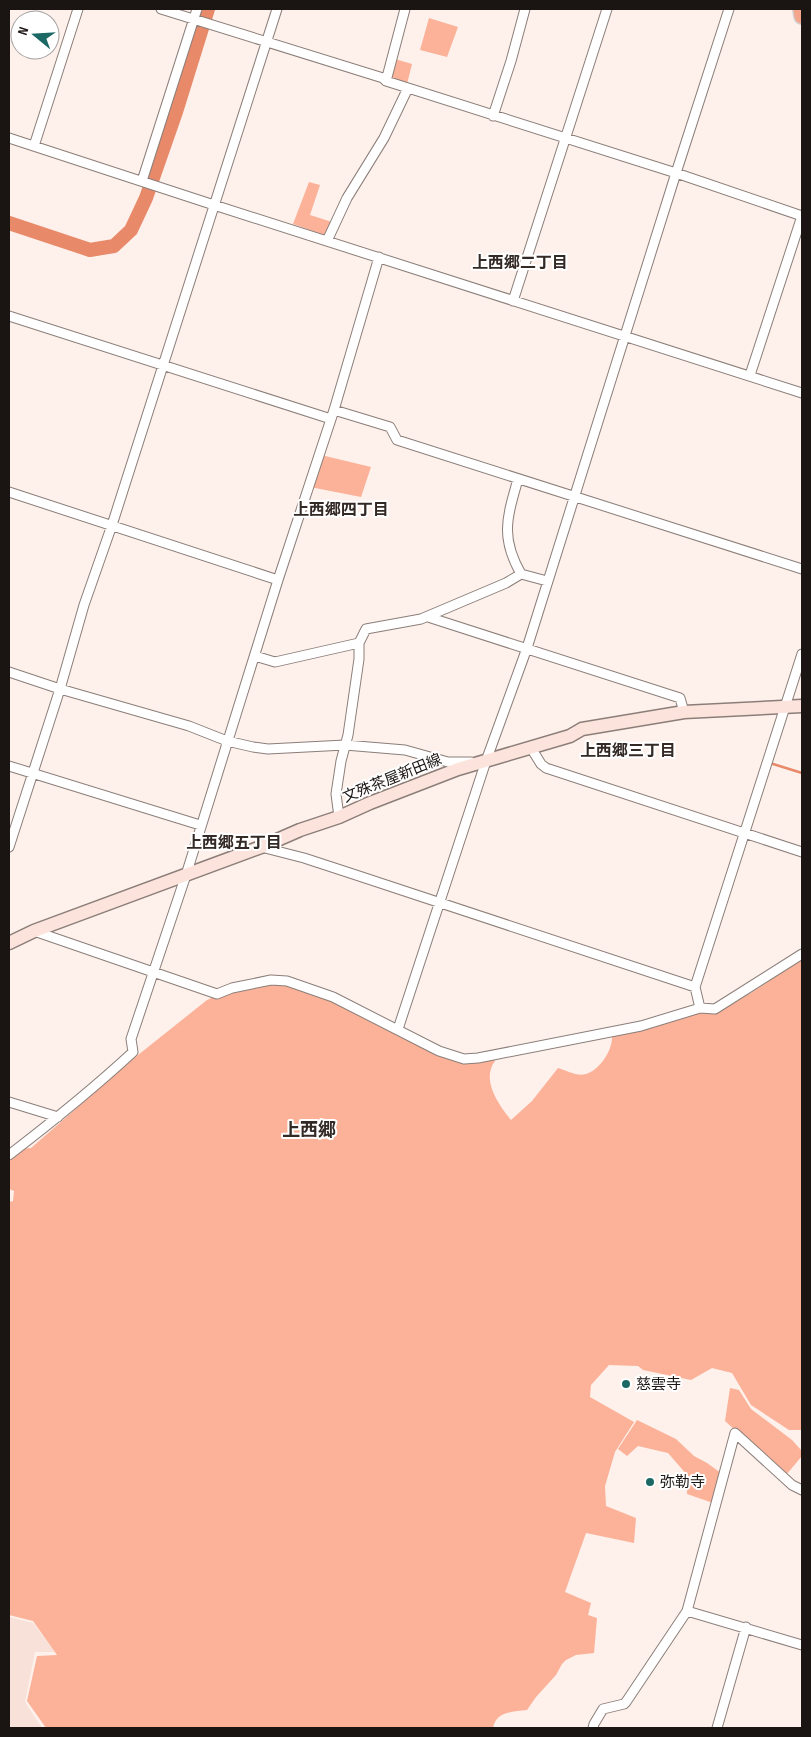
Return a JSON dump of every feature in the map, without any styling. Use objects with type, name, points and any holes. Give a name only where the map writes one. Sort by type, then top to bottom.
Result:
[{"type":"highway","points":[[801,9],[802,16]]},
{"type":"main road","name":"文殊茶屋新田線","points":[[9,943],[34,930],[261,847],[458,769],[570,736],[582,729],[684,712],[802,706]]},
{"type":"street","points":[[34,146],[78,9]]},
{"type":"street","points":[[161,9],[383,78],[386,81],[676,173],[802,216],[750,375]]},
{"type":"street","points":[[144,181],[197,9]]},
{"type":"street","points":[[9,846],[60,689],[84,604],[112,526],[278,9]]},
{"type":"street","points":[[386,81],[405,9]]},
{"type":"street","points":[[493,116],[525,9]]},
{"type":"street","points":[[513,301],[607,9]]},
{"type":"street","points":[[398,1029],[486,761],[527,648],[729,9]]},
{"type":"street","points":[[327,241],[347,198],[374,156],[408,88]]},
{"type":"street","points":[[9,138],[144,181],[214,206],[802,393]]},
{"type":"street","points":[[9,1155],[58,1117],[133,1052],[131,1039],[186,875],[200,825],[278,580],[333,414],[379,257]]},
{"type":"street","points":[[9,316],[163,366],[333,414],[390,427],[397,440],[802,569]]},
{"type":"street","points":[[518,480],[510,509],[506,536],[514,562],[521,574]]},
{"type":"street","points":[[9,492],[278,580]]},
{"type":"street","points":[[339,817],[336,794],[345,745],[359,643],[366,629],[428,617],[521,574],[547,581]]},
{"type":"street","points":[[428,617],[680,698],[684,712]]},
{"type":"street","points":[[255,656],[275,662],[359,643]]},
{"type":"street","points":[[700,1008],[695,987],[802,654]]},
{"type":"street","points":[[9,672],[60,689],[189,726],[227,741],[268,749],[345,745],[405,750],[448,762],[486,761]]},
{"type":"street","points":[[531,748],[541,764],[546,768],[802,852]]},
{"type":"street","points":[[9,766],[200,825]]},
{"type":"street","points":[[261,847],[304,858],[695,987]]},
{"type":"street","points":[[34,930],[217,994],[232,988],[271,980],[287,981],[333,998],[440,1051],[464,1059],[478,1058],[641,1026],[700,1008],[715,1009],[802,954]]},
{"type":"street","points":[[9,1102],[58,1117]]},
{"type":"street","points":[[593,1728],[603,1709],[626,1702],[687,1611],[735,1433],[792,1485],[802,1490]]},
{"type":"street","points":[[687,1611],[802,1645]]},
{"type":"street","points":[[717,1728],[746,1627]]},
{"type":"shaded area","points":[[429,18],[458,27],[447,57],[420,50]]},
{"type":"shaded area","points":[[395,59],[412,64],[407,84],[389,77]]},
{"type":"shaded area","points":[[309,182],[320,185],[310,215],[332,222],[327,236],[293,224]]},
{"type":"shaded area","points":[[321,455],[371,467],[361,497],[310,487]]},
{"type":"shaded area","points":[[802,959],[802,1430],[789,1430],[751,1405],[732,1373],[712,1368],[691,1380],[643,1370],[638,1366],[609,1365],[591,1385],[590,1397],[634,1422],[615,1452],[605,1486],[606,1506],[636,1518],[634,1543],[586,1533],[565,1592],[591,1603],[588,1615],[597,1618],[594,1653],[576,1655],[566,1660],[527,1710],[501,1715],[497,1718],[493,1728],[46,1728],[27,1701],[37,1656],[57,1655],[33,1621],[9,1615],[9,1202],[13,1201],[14,1191],[9,1189],[8,1174],[12,1156],[22,1149],[31,1148],[133,1059],[207,1000],[243,983],[301,982],[377,1025],[448,1055],[460,1057],[492,1053],[495,1061],[491,1068],[490,1084],[501,1107],[511,1120],[532,1101],[558,1068],[583,1075],[597,1067],[610,1048],[612,1035],[610,1029],[706,1012],[751,993]]},
{"type":"shaded area","points":[[730,1388],[739,1390],[751,1409],[792,1440],[802,1451],[802,1456],[786,1475],[725,1421]]},
{"type":"shaded area","points":[[637,1420],[676,1439],[694,1456],[721,1473],[713,1503],[687,1494],[688,1476],[668,1453],[638,1446],[627,1456],[618,1449]]},
{"type":"shaded area","points":[[9,1617],[33,1623],[55,1652],[35,1652],[25,1702],[42,1728],[9,1728]]},
{"type":"waterway","points":[[9,223],[90,250],[114,246],[131,230],[146,198],[176,112],[208,9]]},
{"type":"waterway","points":[[770,763],[802,773]]},
{"type":"place","name":"慈雲寺","points":[[626,1384]]},
{"type":"place","name":"弥勒寺","points":[[650,1482]]},
{"type":"district","name":"上西郷二丁目","points":[[520,262]]},
{"type":"district","name":"上西郷四丁目","points":[[341,509]]},
{"type":"district","name":"上西郷三丁目","points":[[628,750]]},
{"type":"district","name":"上西郷五丁目","points":[[234,842]]},
{"type":"district","name":"上西郷","points":[[309,1130]]}]
